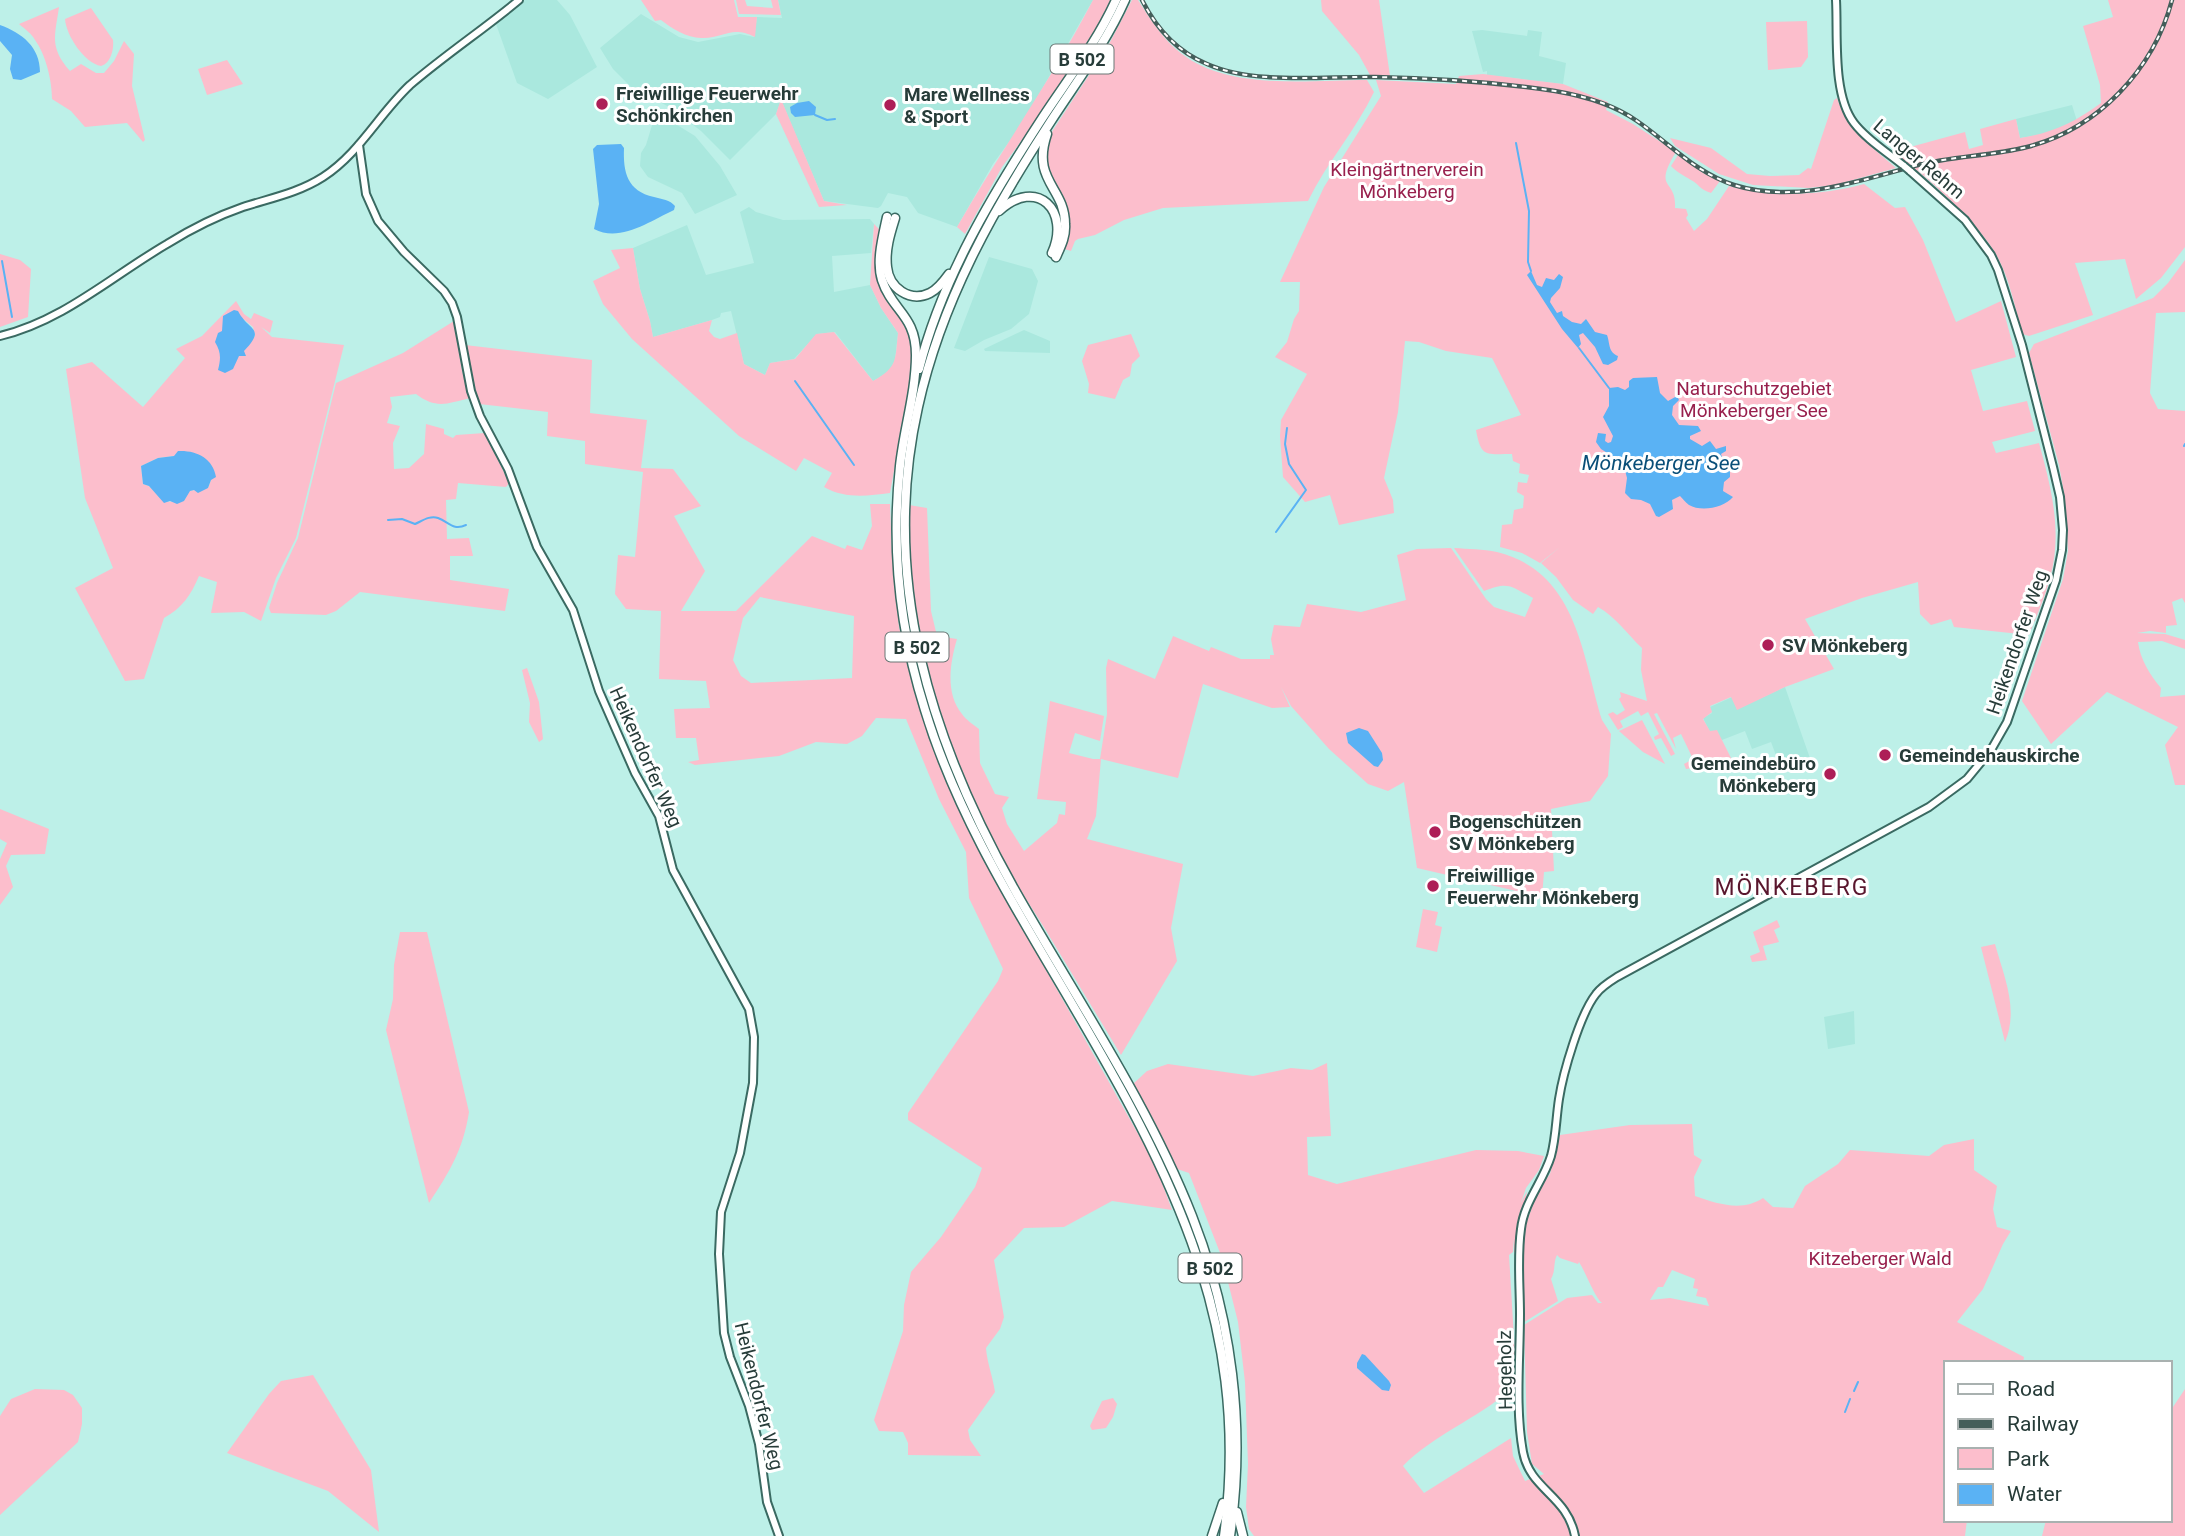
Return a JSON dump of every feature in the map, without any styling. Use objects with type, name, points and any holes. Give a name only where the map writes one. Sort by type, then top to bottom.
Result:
[{"type":"highway","name":"B 502","points":[[1116,0],[1099,33],[1010,169],[958,264],[928,338],[910,402],[900,463],[896,537],[902,609],[917,686],[942,760],[979,841],[1021,918],[1106,1053],[1159,1160],[1203,1272],[1216,1324],[1226,1393],[1230,1456],[1224,1536]]},
{"type":"highway","name":"B 502","points":[[1125,0],[1102,43],[992,217],[953,295],[936,341],[918,407],[905,508],[907,579],[921,667],[935,715],[970,803],[1015,890],[1167,1159],[1193,1219],[1224,1323],[1234,1392],[1236,1500],[1230,1536]]},
{"type":"highway","points":[[992,217],[1016,198],[1027,195],[1038,197],[1049,204],[1058,224],[1054,256],[1062,244],[1066,223],[1063,209],[1043,168],[1042,149],[1053,119]]},
{"type":"highway","points":[[910,402],[916,359],[915,339],[906,316],[886,289],[880,270],[891,218],[887,269],[893,285],[901,293],[920,297],[932,292],[958,264]]},
{"type":"highway","name":"B 502","points":[[1212,1536],[1228,1487]]},
{"type":"highway","name":"B 502","points":[[1236,1500],[1243,1536]]},
{"type":"street","points":[[0,335],[37,324],[61,313],[132,265],[199,226],[245,207],[309,186],[331,172],[359,145],[381,116],[411,85],[519,0]]},
{"type":"street","name":"Langer Rehm","points":[[1836,0],[1839,74],[1844,106],[1861,131],[1965,220]]},
{"type":"street","name":"Heikendorfer Weg","points":[[359,145],[366,194],[378,222],[444,291],[452,303],[471,391],[480,416],[508,469],[537,547],[573,610],[599,691],[635,773],[659,816],[673,870],[749,1009],[754,1037],[753,1083],[740,1153],[721,1212],[719,1254],[724,1333],[734,1369],[749,1406],[759,1444],[767,1502],[779,1536]]},
{"type":"street","name":"Heikendorfer Weg","points":[[1535,1190],[1551,1154],[1561,1090],[1577,1035],[1596,993],[1616,977],[1798,880],[1946,796],[1967,779],[1984,760],[2007,722],[2056,580],[2062,550],[2062,518],[2053,467],[2022,345],[2004,288],[1991,255],[1965,220]]},
{"type":"street","name":"Hegeholz","points":[[1535,1190],[1526,1207],[1520,1233],[1522,1442],[1531,1472],[1566,1510],[1575,1536]]},
{"type":"shaded area","points":[[525,0],[557,0],[570,15],[597,67],[548,99],[517,83],[496,24]]},
{"type":"shaded area","points":[[778,0],[1093,0],[1022,124],[993,164],[957,227],[918,213],[907,197],[888,193],[878,208],[824,201],[781,100],[776,114],[730,160],[701,131],[671,108],[631,87],[613,69],[600,48],[641,14],[679,37],[698,42],[740,34],[754,37],[757,17],[782,18]]},
{"type":"shaded area","points":[[1528,30],[1542,32],[1539,56],[1566,63],[1563,84],[1487,75],[1487,71],[1483,72],[1472,31],[1527,36]]},
{"type":"shaded area","points":[[2072,105],[2077,121],[2045,134],[2020,138],[2016,119]]},
{"type":"shaded area","points":[[656,112],[695,136],[720,166],[737,195],[695,214],[682,193],[648,177],[640,166],[641,153]]},
{"type":"shaded area","points":[[749,207],[756,212],[783,220],[870,219],[874,224],[871,253],[832,256],[834,292],[870,285],[898,333],[895,360],[889,372],[873,381],[835,332],[817,334],[794,359],[770,363],[765,375],[744,364],[731,311],[721,313],[720,317],[712,320],[653,337],[640,289],[633,248],[687,225],[706,275],[754,263],[740,212]]},
{"type":"shaded area","points":[[989,257],[1032,269],[1038,281],[1029,314],[1011,329],[965,351],[954,348]]},
{"type":"shaded area","points":[[1024,330],[1050,341],[1050,353],[985,351],[984,349]]},
{"type":"shaded area","points":[[1785,687],[1811,761],[1777,758],[1771,742],[1752,749],[1745,731],[1722,740],[1710,732],[1703,718],[1712,713],[1710,707],[1732,697],[1737,709]]},
{"type":"shaded area","points":[[1854,1011],[1855,1044],[1828,1049],[1824,1017]]},
{"type":"green space","points":[[641,0],[734,0],[738,17],[757,17],[755,37],[739,32],[709,38],[690,36],[661,20],[655,21]]},
{"type":"green space","points":[[736,0],[745,0],[747,6],[773,8],[771,0],[778,0],[781,15],[739,14]]},
{"type":"green space","points":[[1093,0],[1111,0],[1042,113],[1002,167],[965,234],[957,227],[1061,58]]},
{"type":"green space","points":[[1132,0],[1138,0],[1163,36],[1182,54],[1201,66],[1223,74],[1271,81],[1367,80],[1374,92],[1308,201],[1163,208],[1078,239],[1071,251],[1061,248],[1067,230],[1046,172],[1047,143],[1108,46]]},
{"type":"green space","points":[[1321,0],[1379,0],[1390,76],[1370,75],[1359,55],[1322,11]]},
{"type":"green space","points":[[2108,0],[2185,0],[2185,247],[2161,278],[2136,299],[2125,259],[2075,263],[2093,315],[2029,336],[2022,334],[2004,270],[1985,238],[1948,197],[1892,152],[1965,132],[1969,149],[1983,145],[1980,129],[2016,119],[2020,138],[2032,136],[2063,126],[2101,103],[2100,85],[2083,26],[2113,17]]},
{"type":"green space","points":[[59,7],[56,48],[70,71],[81,64],[96,73],[104,73],[114,61],[124,41],[134,54],[132,86],[145,140],[143,142],[127,123],[85,127],[71,111],[52,99],[50,76],[39,46],[19,24]]},
{"type":"green space","points":[[91,8],[113,40],[111,55],[101,66],[82,54],[66,25],[65,19]]},
{"type":"green space","points":[[1807,21],[1808,57],[1801,67],[1768,70],[1766,22]]},
{"type":"green space","points":[[227,60],[243,84],[207,95],[198,69]]},
{"type":"green space","name":"Naturschutzgebiet Mönkeberger See","points":[[1483,74],[1563,84],[1608,102],[1606,110],[1676,152],[1669,164],[1666,179],[1673,192],[1675,208],[1686,209],[1686,218],[1694,231],[1707,219],[1729,186],[1797,194],[1864,184],[1895,208],[1905,207],[1923,240],[1956,322],[2001,301],[2016,357],[1971,370],[1983,411],[2027,401],[2035,431],[1992,442],[1996,453],[2039,443],[2048,476],[2054,510],[2054,561],[2046,593],[2029,635],[1954,627],[1951,619],[1931,625],[1920,614],[1918,582],[1862,598],[1805,619],[1834,669],[1785,687],[1737,710],[1731,697],[1710,706],[1712,712],[1703,719],[1710,731],[1717,730],[1733,762],[1686,769],[1684,764],[1693,759],[1681,734],[1673,738],[1676,749],[1657,713],[1654,714],[1675,754],[1671,756],[1661,738],[1655,740],[1654,737],[1659,734],[1648,712],[1641,716],[1638,711],[1620,721],[1623,727],[1618,730],[1608,714],[1613,712],[1617,715],[1625,710],[1619,699],[1620,692],[1647,701],[1641,670],[1642,648],[1604,611],[1598,607],[1593,614],[1573,600],[1556,577],[1541,563],[1560,547],[1540,563],[1522,553],[1500,547],[1502,525],[1512,524],[1514,510],[1523,508],[1524,496],[1517,492],[1518,482],[1527,483],[1529,475],[1519,473],[1520,464],[1513,461],[1512,454],[1491,454],[1480,446],[1476,430],[1521,415],[1492,358],[1405,341],[1398,412],[1384,478],[1393,500],[1394,513],[1339,525],[1330,495],[1305,502],[1283,477],[1280,436],[1281,420],[1307,374],[1275,357],[1287,342],[1299,311],[1300,282],[1280,282],[1324,187],[1381,96],[1376,80],[1456,84],[1459,76]]},
{"type":"green space","points":[[1837,98],[1854,128],[1896,168],[1835,185],[1808,188],[1753,185],[1719,174],[1675,146],[1670,138],[1711,148],[1747,174],[1799,175],[1808,168],[1811,169],[1834,100]]},
{"type":"green space","points":[[781,99],[824,201],[847,205],[819,207],[776,114]]},
{"type":"green space","points":[[1678,155],[1703,173],[1720,181],[1711,193],[1671,166]]},
{"type":"green space","points":[[874,224],[881,231],[876,266],[879,285],[910,328],[914,359],[890,493],[856,496],[832,491],[824,487],[832,473],[804,458],[796,471],[739,436],[632,339],[603,304],[593,281],[620,268],[611,250],[633,248],[640,289],[653,337],[712,320],[709,331],[714,337],[720,339],[737,333],[744,364],[765,375],[770,363],[795,359],[816,334],[834,332],[873,381],[894,362],[898,333],[870,285]]},
{"type":"green space","points":[[0,254],[20,260],[31,269],[28,317],[0,327]]},
{"type":"green space","points":[[2185,260],[2185,312],[2156,313],[2150,393],[2158,409],[2185,411],[2185,603],[2182,598],[2172,602],[2177,625],[2166,626],[2166,633],[2137,633],[2165,634],[2185,640],[2185,649],[2162,641],[2138,642],[2146,666],[2161,688],[2160,697],[2185,695],[2185,785],[2175,785],[2165,745],[2178,727],[2107,692],[2051,744],[2022,701],[2063,579],[2068,551],[2059,465],[2029,353],[2034,344],[2153,298]]},
{"type":"green space","points":[[236,301],[244,314],[251,319],[254,313],[273,321],[270,333],[261,327],[272,337],[344,345],[296,538],[276,578],[261,621],[244,612],[211,613],[217,582],[199,576],[185,600],[164,618],[144,679],[125,681],[75,588],[113,568],[85,498],[66,369],[92,362],[143,407],[185,358],[176,349],[202,336]],"holes":[[[241,317],[253,327],[255,336],[239,356],[221,359],[224,320]],[[174,456],[211,480],[208,488],[189,491],[184,501],[164,502],[149,486],[143,484],[141,466],[158,458]]]},
{"type":"green space","points":[[454,321],[462,371],[470,398],[442,404],[430,402],[416,394],[390,397],[392,407],[387,423],[400,426],[393,443],[394,469],[409,468],[424,454],[426,424],[444,429],[444,434],[453,438],[456,435],[485,433],[509,483],[506,487],[458,483],[456,499],[446,500],[447,539],[469,538],[473,556],[450,556],[450,580],[509,589],[505,611],[360,592],[336,611],[326,615],[271,613],[269,608],[277,583],[298,538],[336,383],[403,353]]},
{"type":"green space","points":[[1131,334],[1140,356],[1132,364],[1130,376],[1123,380],[1115,399],[1088,393],[1089,384],[1082,361],[1088,345]]},
{"type":"green space","points":[[465,345],[592,360],[590,413],[647,420],[641,468],[673,469],[701,506],[674,516],[705,571],[681,611],[736,611],[812,536],[845,549],[847,545],[862,550],[872,526],[870,504],[890,504],[899,627],[917,698],[945,777],[977,847],[1155,1164],[1172,1210],[1112,1201],[1064,1227],[1024,1228],[994,1260],[1004,1317],[1000,1329],[986,1348],[995,1392],[968,1430],[970,1440],[981,1456],[908,1455],[908,1443],[903,1432],[879,1431],[874,1420],[903,1331],[904,1305],[911,1272],[941,1237],[975,1187],[982,1168],[908,1120],[908,1113],[998,981],[1003,969],[969,898],[966,852],[939,799],[906,719],[876,718],[862,736],[847,744],[816,742],[779,756],[695,765],[688,762],[699,760],[696,738],[676,738],[674,709],[710,708],[706,681],[659,679],[661,611],[626,609],[615,594],[618,555],[635,557],[643,472],[585,464],[585,441],[547,436],[548,412],[479,404]],"holes":[[[760,597],[854,616],[852,678],[751,683],[741,676],[733,660],[743,618]]]},
{"type":"green space","points":[[909,505],[927,508],[931,611],[937,636],[957,639],[950,678],[953,697],[964,716],[979,729],[980,763],[995,794],[1009,797],[1002,808],[1007,824],[1024,851],[1057,823],[1059,814],[1065,815],[1066,802],[1037,799],[1050,701],[1104,716],[1100,741],[1075,733],[1069,753],[1100,759],[1107,714],[1108,659],[1155,679],[1173,636],[1209,651],[1211,647],[1241,659],[1270,659],[1270,655],[1274,655],[1271,639],[1274,625],[1300,627],[1307,604],[1361,612],[1406,600],[1397,555],[1417,549],[1451,548],[1494,607],[1525,617],[1533,598],[1509,586],[1484,591],[1454,548],[1497,552],[1524,562],[1544,577],[1560,597],[1572,619],[1602,720],[1611,734],[1608,776],[1590,801],[1551,809],[1554,871],[1544,872],[1542,897],[1417,868],[1404,782],[1388,791],[1368,784],[1329,749],[1291,706],[1281,687],[1290,707],[1272,708],[1203,684],[1178,778],[1101,759],[1096,816],[1087,839],[1183,864],[1171,928],[1177,961],[1121,1055],[1005,866],[977,813],[934,704],[914,616],[909,560]]},
{"type":"green space","points":[[527,668],[539,702],[543,739],[539,742],[529,722],[530,703],[522,670]]},
{"type":"green space","points":[[1642,720],[1665,764],[1643,752],[1619,731]]},
{"type":"green space","points":[[0,809],[49,829],[45,854],[11,855],[6,866],[13,887],[0,905],[0,859],[7,843],[0,839]]},
{"type":"green space","points":[[1423,909],[1438,912],[1435,925],[1442,927],[1437,952],[1416,947]]},
{"type":"green space","points":[[1777,920],[1780,927],[1774,930],[1779,942],[1763,946],[1767,960],[1752,962],[1750,956],[1760,952],[1753,932]]},
{"type":"green space","points":[[400,932],[427,932],[469,1112],[455,1160],[429,1203],[386,1030],[393,999],[394,965]]},
{"type":"green space","points":[[1995,944],[2009,993],[2011,1017],[2005,1042],[1981,947]]},
{"type":"green space","name":"Kitzeberger Wald","points":[[1327,1063],[1331,1136],[1307,1137],[1308,1175],[1337,1184],[1476,1150],[1518,1151],[1544,1156],[1539,1170],[1526,1188],[1521,1203],[1527,1191],[1517,1253],[1514,1252],[1514,1238],[1513,1252],[1509,1255],[1515,1355],[1512,1354],[1510,1390],[1484,1410],[1428,1445],[1403,1466],[1424,1493],[1511,1438],[1513,1456],[1525,1481],[1544,1474],[1532,1464],[1527,1432],[1524,1325],[1567,1298],[1592,1295],[1598,1303],[1602,1303],[1579,1262],[1578,1264],[1557,1255],[1551,1279],[1558,1301],[1523,1323],[1523,1232],[1538,1191],[1550,1174],[1560,1135],[1630,1125],[1692,1124],[1694,1155],[1702,1160],[1694,1177],[1695,1196],[1738,1206],[1763,1198],[1773,1207],[1793,1208],[1805,1186],[1838,1164],[1850,1150],[1929,1156],[1944,1145],[1974,1139],[1974,1170],[1997,1186],[1993,1209],[1997,1227],[2011,1231],[1983,1289],[1957,1322],[2024,1357],[2023,1361],[1944,1361],[1944,1522],[1967,1522],[1965,1536],[1254,1536],[1249,1529],[1246,1507],[1248,1464],[1245,1382],[1238,1322],[1222,1258],[1189,1173],[1174,1168],[1133,1084],[1147,1071],[1168,1064],[1253,1076],[1291,1068],[1312,1070]],"holes":[[[1672,1270],[1695,1279],[1693,1288],[1698,1289],[1696,1296],[1706,1298],[1709,1306],[1670,1298],[1650,1300],[1658,1287],[1663,1287]]]},
{"type":"green space","points":[[313,1375],[371,1470],[379,1532],[328,1491],[227,1453],[281,1381]]},
{"type":"green space","points":[[35,1389],[64,1390],[73,1395],[82,1408],[78,1442],[0,1515],[0,1416],[11,1399]]},
{"type":"green space","points":[[2185,1389],[2185,1536],[2042,1536],[2046,1522],[2171,1522],[2173,1407]]},
{"type":"green space","points":[[1113,1398],[1117,1404],[1106,1428],[1092,1430],[1090,1426],[1102,1401]]},
{"type":"water","points":[[0,25],[16,32],[28,42],[37,55],[40,72],[21,80],[13,79],[10,69],[12,55],[0,41]]},
{"type":"water","points":[[809,101],[816,107],[815,115],[795,117],[791,113],[790,107]]},
{"type":"water","points":[[621,144],[624,148],[624,165],[632,185],[645,194],[671,202],[675,206],[674,210],[635,229],[604,233],[594,229],[599,204],[593,149],[597,145]]},
{"type":"water","points":[[1531,271],[1537,285],[1542,287],[1546,278],[1554,280],[1559,274],[1563,277],[1560,288],[1550,302],[1557,313],[1562,311],[1563,316],[1581,324],[1586,319],[1595,332],[1607,335],[1611,350],[1618,356],[1617,360],[1608,365],[1603,364],[1595,347],[1583,333],[1579,335],[1581,344],[1578,348],[1562,329],[1527,275]]},
{"type":"water","points":[[234,310],[238,311],[255,333],[244,351],[246,356],[239,356],[233,369],[225,373],[218,370],[220,355],[215,342],[218,333],[222,331],[223,316]]},
{"type":"water","name":"Mönkeberger See","points":[[1657,377],[1660,393],[1668,401],[1677,396],[1679,400],[1673,406],[1672,415],[1679,425],[1698,426],[1701,431],[1690,436],[1690,439],[1702,446],[1710,441],[1716,449],[1726,446],[1726,451],[1721,454],[1730,460],[1730,477],[1724,482],[1723,491],[1733,497],[1724,504],[1712,508],[1694,507],[1680,496],[1672,500],[1673,509],[1656,516],[1650,504],[1631,499],[1625,493],[1625,470],[1620,471],[1612,456],[1596,442],[1598,433],[1606,434],[1605,441],[1608,443],[1613,436],[1603,417],[1609,406],[1609,388],[1618,387],[1625,390],[1633,378]]},
{"type":"water","points":[[178,451],[203,457],[211,465],[216,477],[211,480],[208,488],[198,493],[190,491],[184,501],[177,504],[170,501],[164,503],[149,486],[143,484],[141,466],[158,458],[174,456]]},
{"type":"water","points":[[1359,728],[1368,731],[1382,753],[1383,760],[1378,767],[1348,743],[1346,733]]},
{"type":"water","points":[[1362,1354],[1389,1381],[1389,1391],[1382,1390],[1357,1368]]},
{"type":"waterway","points":[[815,115],[827,120],[835,119]]},
{"type":"waterway","points":[[1516,143],[1529,211],[1528,262],[1531,271]]},
{"type":"waterway","points":[[2,261],[12,317]]},
{"type":"waterway","points":[[1579,348],[1609,388]]},
{"type":"waterway","points":[[795,381],[854,465]]},
{"type":"waterway","points":[[1276,532],[1306,490],[1289,464],[1285,444],[1287,428]]},
{"type":"waterway","points":[[388,520],[402,519],[415,524],[435,517],[454,526],[466,525]]},
{"type":"waterway","points":[[1854,1391],[1858,1382]]},
{"type":"waterway","points":[[1845,1412],[1850,1399]]},
{"type":"railway","points":[[1142,0],[1154,20],[1177,46],[1196,59],[1226,71],[1289,78],[1442,79],[1566,93],[1598,102],[1628,115],[1695,165],[1720,180],[1757,190],[1780,192],[1827,188],[1931,162],[2027,147],[2053,138],[2077,126],[2119,93],[2152,50],[2172,0]]},
{"type":"place","name":"Freiwillige Feuerwehr Schönkirchen","points":[[602,104]]},
{"type":"place","name":"Mare Wellness & Sport","points":[[890,105]]},
{"type":"place","name":"SV Mönkeberg","points":[[1768,645]]},
{"type":"place","name":"Gemeindehauskirche","points":[[1885,755]]},
{"type":"place","name":"Gemeindebüro Mönkeberg","points":[[1830,774]]},
{"type":"place","name":"Bogenschützen SV Mönkeberg","points":[[1435,832]]},
{"type":"place","name":"Freiwillige Feuerwehr Mönkeberg","points":[[1433,886]]},
{"type":"district","name":"MÖNKEBERG","points":[[1792,887]]},
{"type":"park label","name":"Kleingärtnerverein Mönkeberg","points":[[1407,180]]}]
